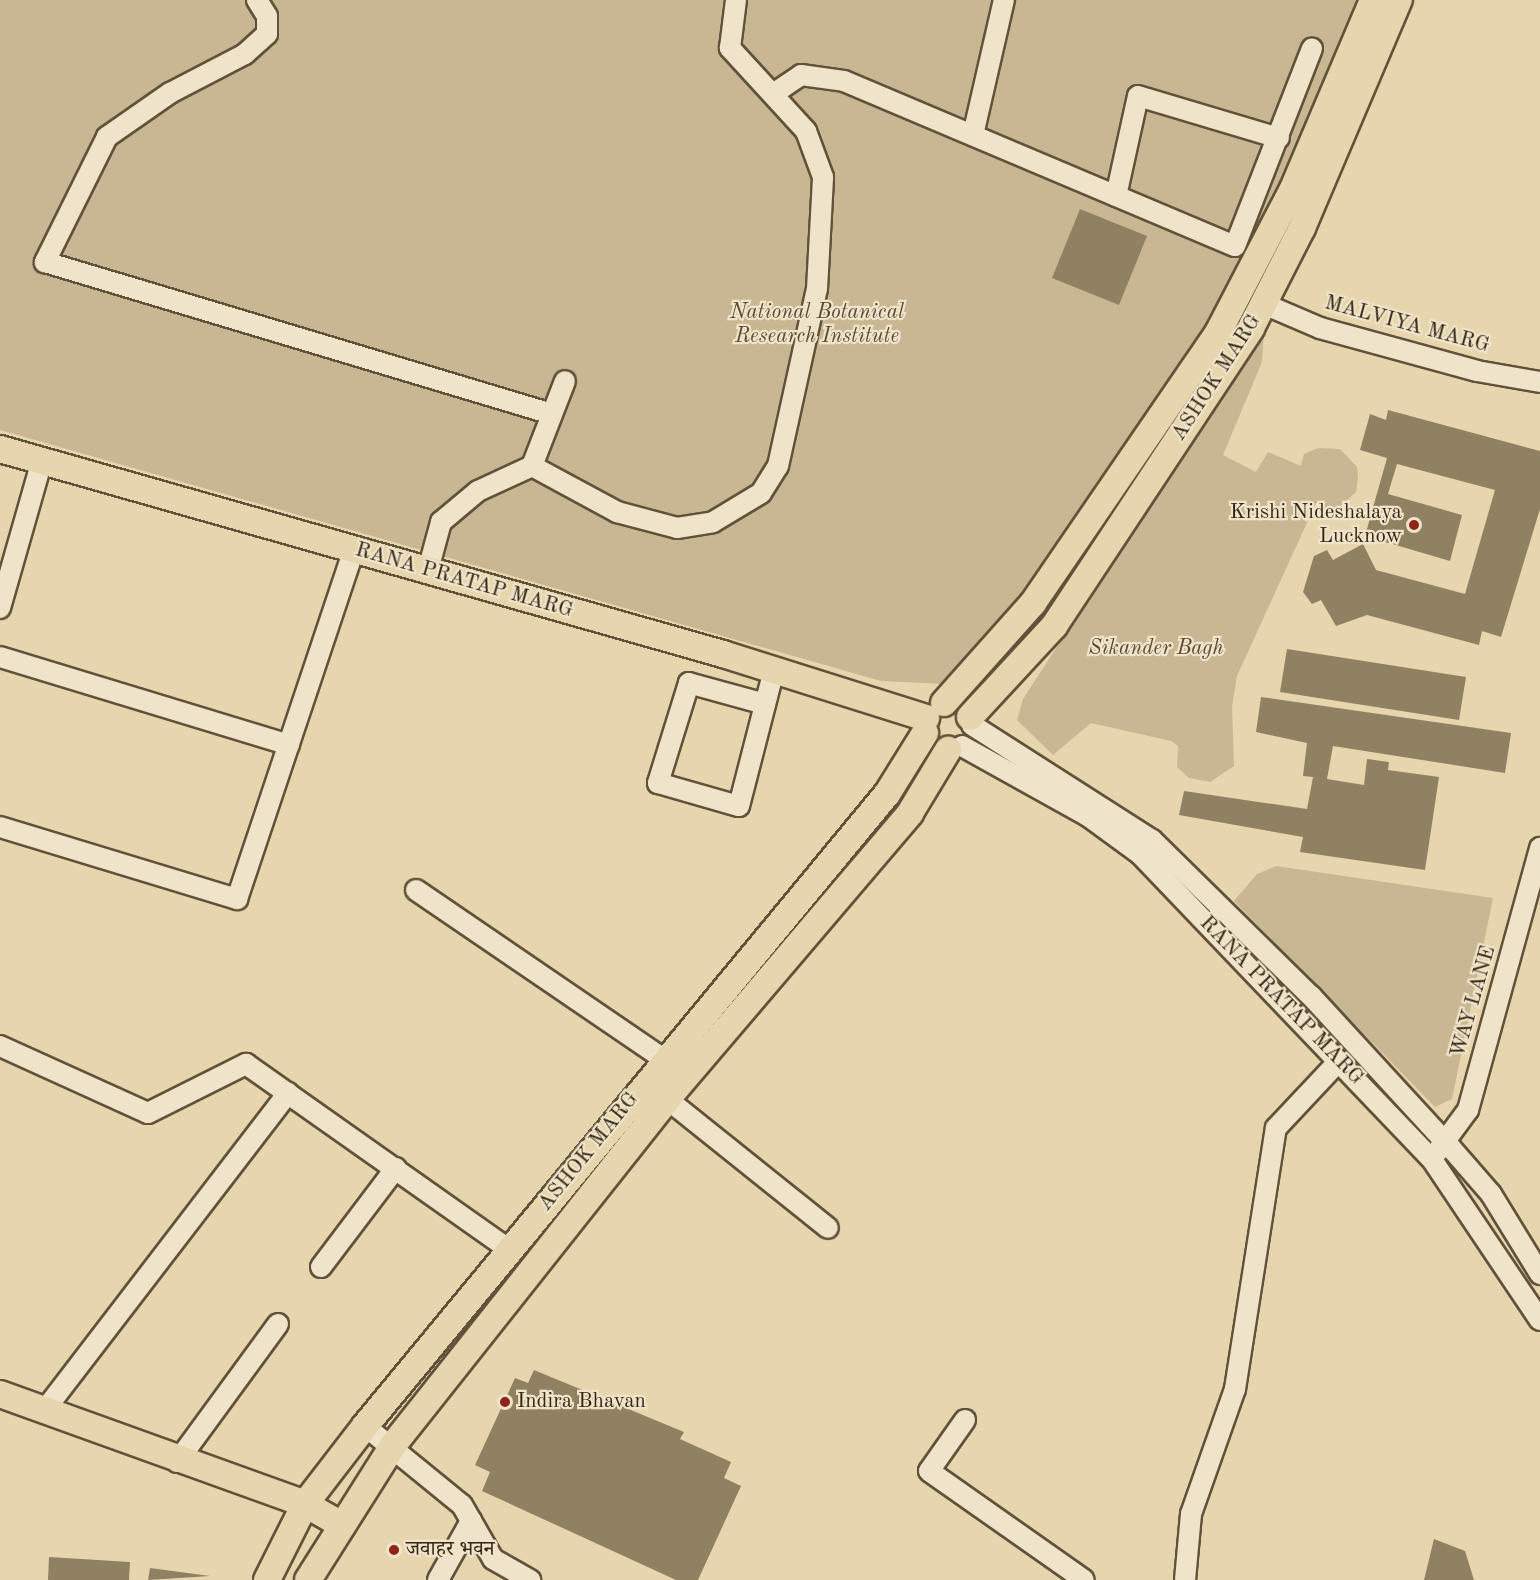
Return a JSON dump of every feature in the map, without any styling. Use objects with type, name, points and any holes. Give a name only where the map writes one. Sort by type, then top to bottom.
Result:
[{"type":"main road","name":"ASHOK MARG","points":[[267,1580],[305,1504],[365,1426],[664,1059],[887,794],[932,718],[1033,603],[1220,331],[1259,256],[1373,0]]},
{"type":"main road","name":"ASHOK MARG","points":[[308,1580],[394,1444],[668,1099],[910,813],[963,735],[1054,626],[1264,304],[1302,228],[1399,0]]},
{"type":"main road","name":"RANA PRATAP MARG","points":[[0,449],[428,570],[932,718]]},
{"type":"main road","points":[[960,705],[963,735],[934,745],[932,718],[960,705]]},
{"type":"main road","points":[[0,1394],[177,1462],[305,1504],[342,1525]]},
{"type":"street","points":[[257,0],[267,16],[267,34],[245,54],[170,93],[107,137],[45,262],[552,414]]},
{"type":"street","points":[[532,466],[617,512],[676,528],[713,522],[761,493],[778,466],[818,289],[823,177],[806,131],[730,48],[735,0]]},
{"type":"street","points":[[973,135],[1004,0]]},
{"type":"street","points":[[1235,246],[1279,138],[1312,48]]},
{"type":"street","points":[[773,94],[801,75],[844,81],[1259,256]]},
{"type":"street","points":[[1116,196],[1138,96],[1279,138]]},
{"type":"street","name":"MALVIYA MARG","points":[[1264,304],[1320,328],[1477,371],[1540,382]]},
{"type":"street","points":[[428,570],[441,522],[478,491],[532,466],[565,381]]},
{"type":"street","points":[[0,608],[42,461]]},
{"type":"street","points":[[0,826],[237,899],[354,549]]},
{"type":"street","points":[[0,657],[289,745]]},
{"type":"street","points":[[765,704],[689,683],[658,783],[739,806],[774,670]]},
{"type":"street","name":"RANA PRATAP MARG","points":[[963,735],[1088,816],[1140,854],[1431,1158],[1540,1320]]},
{"type":"street","name":"RANA PRATAP MARG","points":[[963,735],[1152,840],[1311,996],[1491,1194],[1540,1274]]},
{"type":"street","name":"WAY LANE","points":[[1431,1158],[1446,1144],[1468,1110],[1533,905],[1540,848]]},
{"type":"street","points":[[416,890],[664,1059]]},
{"type":"street","points":[[0,1046],[148,1113],[246,1064],[510,1250]]},
{"type":"street","points":[[1185,1580],[1191,1514],[1235,1389],[1276,1128],[1339,1061]]},
{"type":"street","points":[[44,1411],[288,1093]]},
{"type":"street","points":[[668,1099],[828,1228]]},
{"type":"street","points":[[321,1267],[396,1168]]},
{"type":"street","points":[[177,1462],[278,1324]]},
{"type":"street","points":[[965,1420],[929,1471],[1084,1580]]},
{"type":"street","points":[[365,1426],[394,1444],[462,1505],[493,1559],[530,1580]]},
{"type":"street","points":[[438,1580],[471,1521]]},
{"type":"green space","name":"National Botanical Research Institute","points":[[0,0],[1361,0],[1245,264],[1012,619],[945,684],[881,681],[0,430]]},
{"type":"green space","name":"Sikander Bagh","points":[[1264,327],[1262,362],[1223,455],[1256,472],[1268,452],[1301,466],[1304,454],[1318,448],[1340,449],[1357,467],[1358,478],[1356,492],[1341,506],[1328,510],[1316,503],[1237,676],[1232,706],[1234,766],[1210,782],[1189,778],[1177,767],[1178,746],[1171,741],[1091,723],[1053,755],[1017,720],[1023,699]]},
{"type":"green space","points":[[1276,866],[1493,898],[1452,1099],[1435,1107],[1234,901],[1257,874]]},
{"type":"building","points":[[1080,209],[1147,236],[1119,305],[1052,278]]},
{"type":"building","name":"Krishi Nideshalaya Lucknow","points":[[1388,410],[1540,451],[1540,509],[1501,637],[1482,631],[1479,645],[1367,615],[1336,626],[1321,600],[1312,604],[1303,592],[1314,556],[1327,550],[1333,560],[1363,544],[1376,570],[1465,594],[1495,490],[1397,464],[1388,494],[1462,515],[1450,561],[1365,536],[1387,458],[1360,450],[1370,414],[1386,420]]},
{"type":"building","points":[[1287,649],[1466,677],[1459,720],[1280,692]]},
{"type":"building","points":[[1261,697],[1511,733],[1505,773],[1333,746],[1327,779],[1364,785],[1367,759],[1389,762],[1388,770],[1439,777],[1425,870],[1300,852],[1303,837],[1179,815],[1184,791],[1307,809],[1313,777],[1303,776],[1307,743],[1256,732]]},
{"type":"building","points":[[534,1370],[684,1432],[680,1439],[731,1462],[724,1478],[741,1486],[698,1580],[676,1580],[482,1491],[490,1472],[475,1465],[515,1378],[528,1383]]},
{"type":"building","points":[[1434,1539],[1465,1551],[1474,1580],[1424,1580]]},
{"type":"building","points":[[49,1557],[130,1562],[129,1580],[48,1580]]},
{"type":"building","points":[[150,1568],[210,1576],[148,1580]]},
{"type":"place","name":"Krishi Nideshalaya Lucknow","points":[[1414,525]]},
{"type":"place","name":"Indira Bhavan","points":[[505,1402]]},
{"type":"place","name":"जवाहर भवन","points":[[394,1550]]}]
